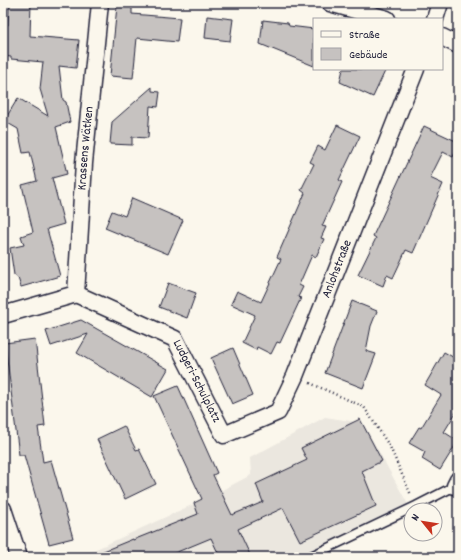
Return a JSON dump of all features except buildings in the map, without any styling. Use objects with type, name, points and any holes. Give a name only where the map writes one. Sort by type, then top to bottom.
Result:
[{"type":"street","name":"Krassens Wätken","points":[[76,294],[84,163],[100,3]]},
{"type":"street","points":[[330,3],[383,18]]},
{"type":"street","points":[[435,18],[440,3]]},
{"type":"street","points":[[443,38],[458,45]]},
{"type":"street","name":"Anlohstraße","points":[[224,436],[278,412],[295,376],[416,70]]},
{"type":"street","points":[[3,315],[76,294]]},
{"type":"street","name":"Ludgeri-Schulplatz","points":[[76,294],[175,339],[224,436]]},
{"type":"street","points":[[3,509],[19,557]]},
{"type":"lane","points":[[423,502],[457,483]]},
{"type":"lane","points":[[309,557],[403,512]]},
{"type":"path","points":[[295,376],[364,406],[390,447],[414,502]]},
{"type":"shaded area","points":[[325,417],[363,423],[407,502],[403,502],[403,511],[305,557],[79,557],[209,497],[251,475],[250,458]]}]
